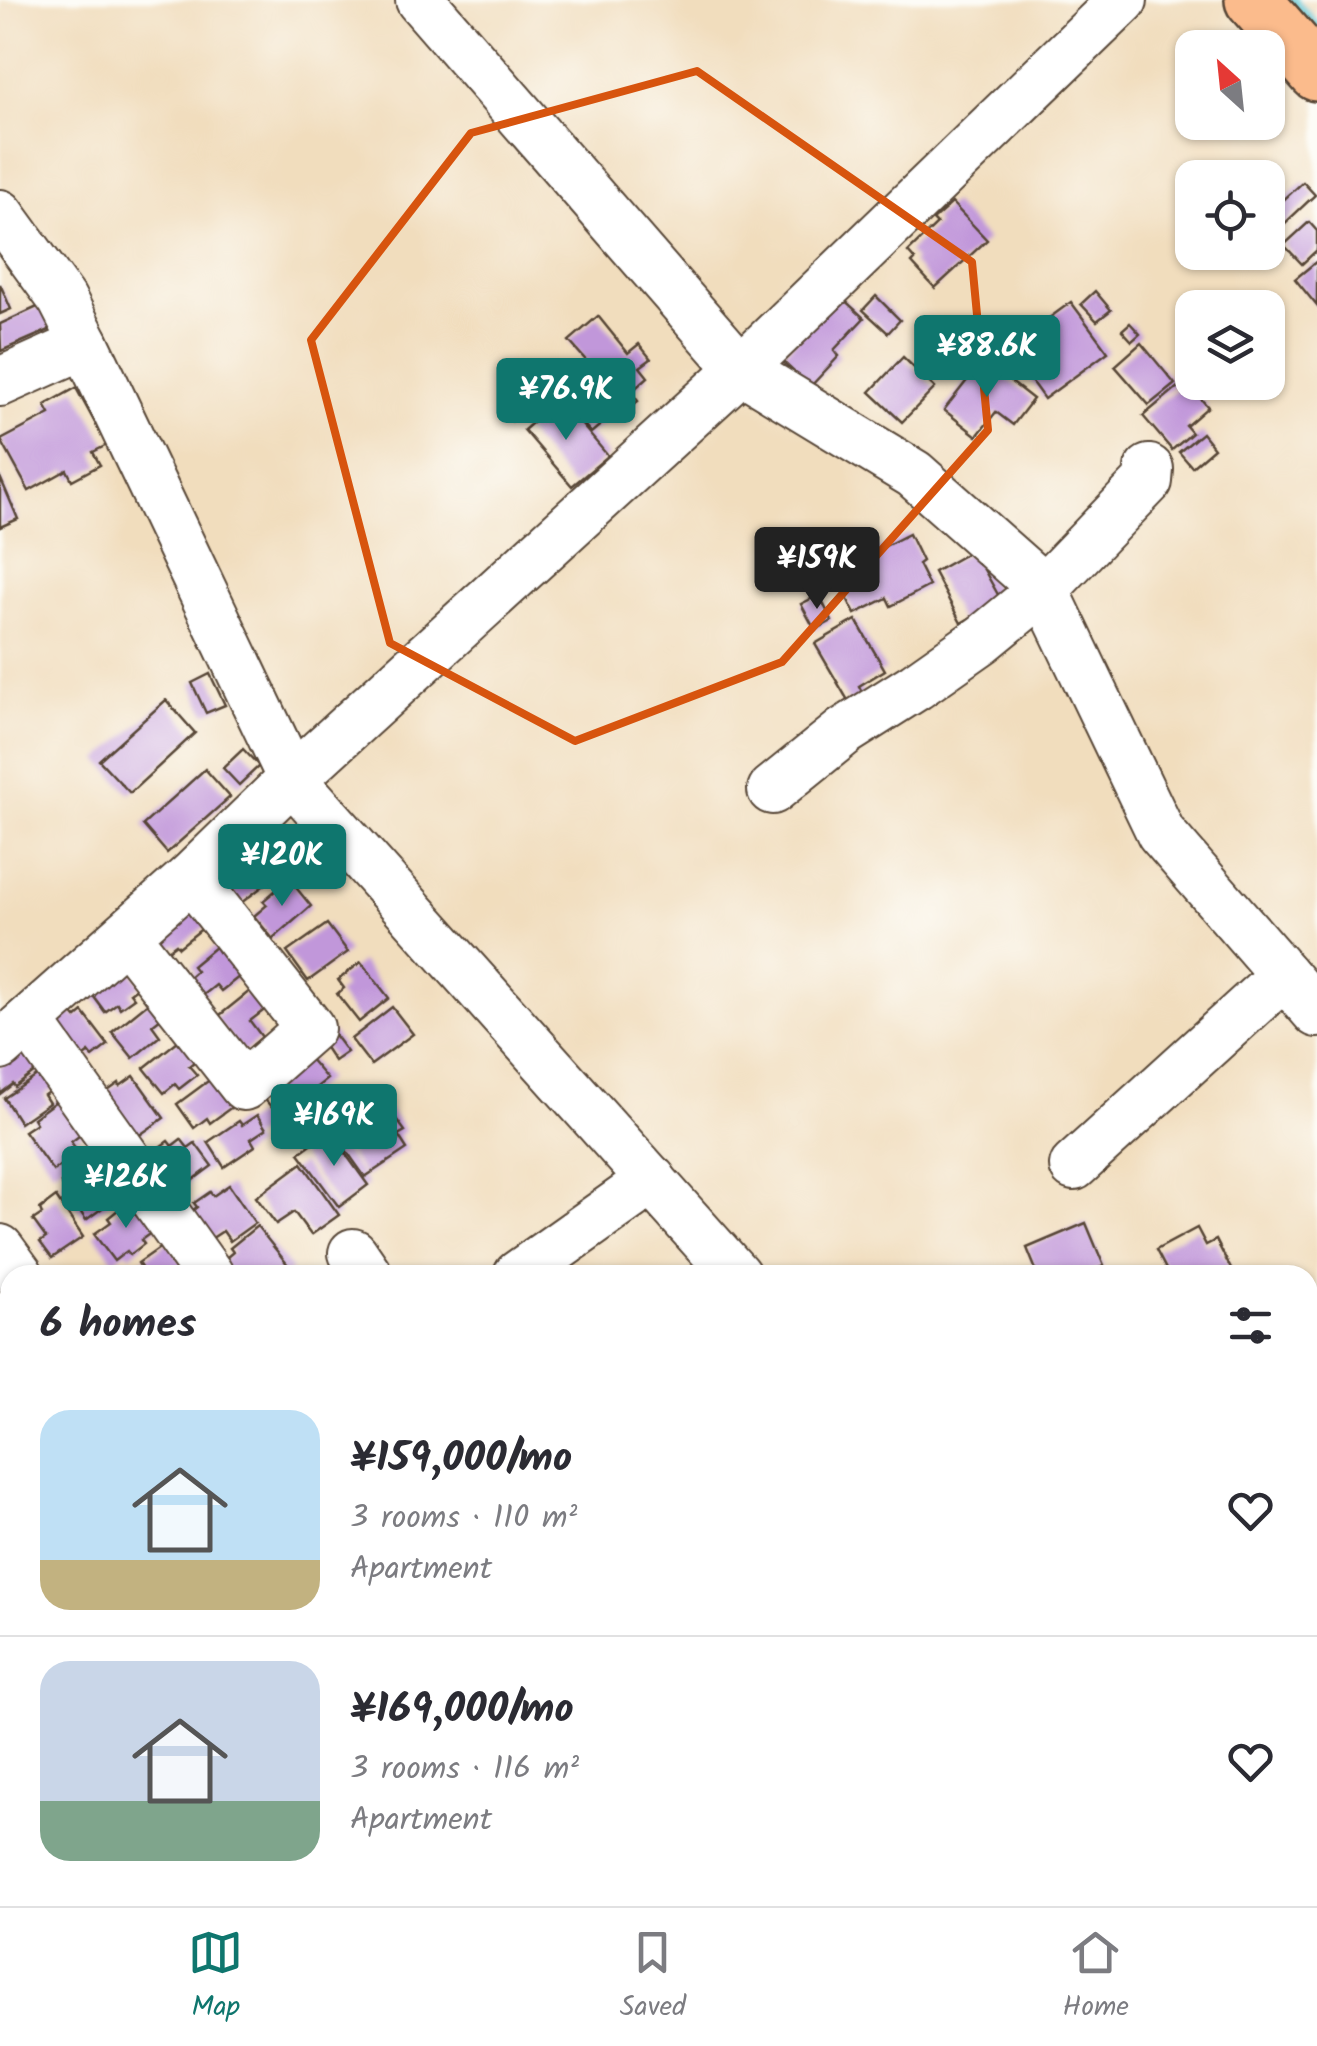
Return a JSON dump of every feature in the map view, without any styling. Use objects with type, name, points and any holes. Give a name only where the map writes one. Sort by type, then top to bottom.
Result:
[{"type":"main road","points":[[1253,0],[1317,73]]},
{"type":"street","points":[[201,1265],[15,1034],[191,877],[292,779],[741,369],[1123,0]]},
{"type":"street","points":[[426,2],[741,369],[914,474],[1044,589],[1161,832],[1317,1013]]},
{"type":"street","points":[[0,214],[62,298],[292,779],[727,1265]]},
{"type":"street","points":[[0,382],[85,344]]},
{"type":"street","points":[[772,790],[845,731],[983,639],[1044,589],[1148,482],[1149,469]]},
{"type":"street","points":[[126,936],[244,1086],[310,1028],[191,877]]},
{"type":"street","points":[[1074,1166],[1284,975]]},
{"type":"street","points":[[532,1265],[652,1180]]},
{"type":"highlighted area","points":[[697,71],[972,262],[988,430],[782,662],[575,741],[390,643],[311,340],[471,133]]},
{"type":"building","points":[[1303,182],[1315,195],[1285,223],[1285,198]]},
{"type":"building","points":[[952,203],[987,240],[935,288],[912,263],[915,260],[908,252]]},
{"type":"building","points":[[1309,222],[1317,231],[1317,250],[1302,264],[1285,244]]},
{"type":"building","points":[[1317,261],[1317,306],[1295,279]]},
{"type":"building","points":[[0,284],[11,309],[0,314]]},
{"type":"building","points":[[1095,291],[1111,310],[1097,321],[1081,304]]},
{"type":"building","points":[[838,294],[864,318],[834,350],[839,356],[810,387],[779,358]]},
{"type":"building","points":[[876,296],[900,320],[888,333],[863,310]]},
{"type":"building","points":[[1071,302],[1108,352],[1044,399],[1016,360],[1053,333],[1045,321]]},
{"type":"building","points":[[44,304],[54,328],[1,351],[0,324]]},
{"type":"building","points":[[598,316],[628,353],[639,344],[651,359],[640,367],[648,377],[631,392],[638,401],[621,415],[617,411],[591,433],[558,393],[590,365],[569,341]]},
{"type":"building","points":[[1130,323],[1140,334],[1132,341],[1122,330]]},
{"type":"building","points":[[1141,343],[1175,384],[1149,405],[1115,366]]},
{"type":"building","points":[[903,357],[935,388],[902,422],[870,392]]},
{"type":"building","points":[[983,360],[1033,399],[1013,425],[996,412],[977,436],[944,410]]},
{"type":"building","points":[[76,388],[107,445],[93,452],[100,465],[72,480],[67,470],[29,491],[1,440],[50,414],[45,405]]},
{"type":"building","points":[[1175,389],[1175,400],[1202,400],[1208,407],[1186,426],[1192,433],[1172,450],[1143,416]]},
{"type":"building","points":[[560,399],[608,456],[572,486],[524,430]]},
{"type":"building","points":[[512,402],[521,413],[512,421],[502,410]]},
{"type":"building","points":[[1202,433],[1214,448],[1192,467],[1179,452]]},
{"type":"building","points":[[0,477],[18,519],[0,527]]},
{"type":"building","points":[[909,534],[929,586],[891,606],[887,598],[855,614],[834,572]]},
{"type":"building","points":[[973,550],[1001,600],[961,623],[934,572]]},
{"type":"building","points":[[819,595],[832,621],[815,630],[801,604]]},
{"type":"building","points":[[856,620],[885,670],[859,686],[864,696],[850,704],[815,644]]},
{"type":"building","points":[[210,674],[225,705],[206,713],[192,683]]},
{"type":"building","points":[[166,700],[195,733],[130,793],[99,760]]},
{"type":"building","points":[[243,749],[259,766],[239,785],[223,768]]},
{"type":"building","points":[[205,769],[230,797],[167,853],[143,825]]},
{"type":"building","points":[[258,846],[276,869],[268,876],[271,880],[241,903],[220,876]]},
{"type":"building","points":[[289,879],[311,906],[273,939],[254,916],[267,905],[263,901]]},
{"type":"building","points":[[190,899],[209,923],[179,947],[176,944],[164,953],[151,935]]},
{"type":"building","points":[[327,924],[348,952],[308,981],[287,952]]},
{"type":"building","points":[[228,944],[249,969],[221,991],[216,985],[201,997],[187,979],[196,971],[192,966],[215,947],[218,952]]},
{"type":"building","points":[[124,961],[141,985],[130,993],[134,998],[105,1012],[91,993]]},
{"type":"building","points":[[361,962],[389,998],[359,1022],[337,994],[344,988],[338,980]]},
{"type":"building","points":[[261,982],[276,1001],[250,1021],[262,1037],[243,1053],[215,1019]]},
{"type":"building","points":[[159,994],[171,1010],[152,1025],[160,1036],[133,1058],[112,1032]]},
{"type":"building","points":[[392,1007],[413,1034],[371,1065],[351,1039]]},
{"type":"building","points":[[71,1012],[76,1018],[83,1012],[108,1045],[93,1057],[89,1052],[79,1060],[53,1026]]},
{"type":"building","points":[[332,1032],[347,1052],[334,1061],[320,1040]]},
{"type":"building","points":[[188,1033],[204,1054],[189,1066],[197,1075],[179,1089],[175,1084],[164,1093],[144,1068]]},
{"type":"building","points":[[19,1049],[43,1066],[0,1094],[0,1067]]},
{"type":"building","points":[[309,1058],[327,1079],[308,1094],[312,1098],[283,1121],[258,1091]]},
{"type":"building","points":[[46,1070],[57,1086],[44,1095],[49,1103],[20,1123],[4,1098]]},
{"type":"building","points":[[134,1076],[164,1118],[131,1141],[98,1098]]},
{"type":"building","points":[[215,1076],[236,1104],[210,1123],[207,1118],[194,1128],[177,1104]]},
{"type":"building","points":[[63,1096],[87,1130],[71,1142],[78,1152],[53,1171],[24,1131],[36,1123],[33,1118]]},
{"type":"building","points":[[386,1105],[405,1131],[398,1135],[407,1149],[365,1177],[341,1143]]},
{"type":"building","points":[[257,1115],[266,1129],[251,1139],[255,1146],[224,1167],[208,1142],[239,1121],[242,1125]]},
{"type":"building","points":[[329,1131],[368,1185],[339,1207],[299,1153]]},
{"type":"building","points":[[181,1139],[188,1148],[195,1143],[212,1166],[185,1186],[181,1180],[167,1190],[148,1164],[158,1157],[154,1151],[168,1141],[172,1146]]},
{"type":"building","points":[[103,1154],[125,1185],[109,1196],[112,1201],[86,1220],[61,1183]]},
{"type":"building","points":[[302,1163],[339,1215],[311,1235],[294,1212],[276,1224],[256,1197]]},
{"type":"building","points":[[229,1185],[255,1223],[230,1241],[223,1231],[206,1242],[187,1215],[197,1207],[194,1203]]},
{"type":"building","points":[[56,1197],[83,1237],[52,1258],[40,1242],[46,1238],[33,1220]]},
{"type":"building","points":[[141,1202],[159,1227],[141,1240],[144,1244],[130,1255],[127,1251],[114,1261],[94,1234],[111,1222],[108,1218],[119,1209],[124,1215]]},
{"type":"building","points":[[1086,1223],[1104,1265],[1034,1265],[1027,1248]]},
{"type":"building","points":[[257,1226],[288,1265],[222,1265],[233,1252],[230,1248]]},
{"type":"building","points":[[1197,1228],[1206,1245],[1216,1240],[1229,1265],[1164,1265],[1156,1250]]},
{"type":"building","points":[[168,1242],[184,1265],[139,1265]]},
{"type":"waterway","points":[[1292,0],[1317,28]]}]
